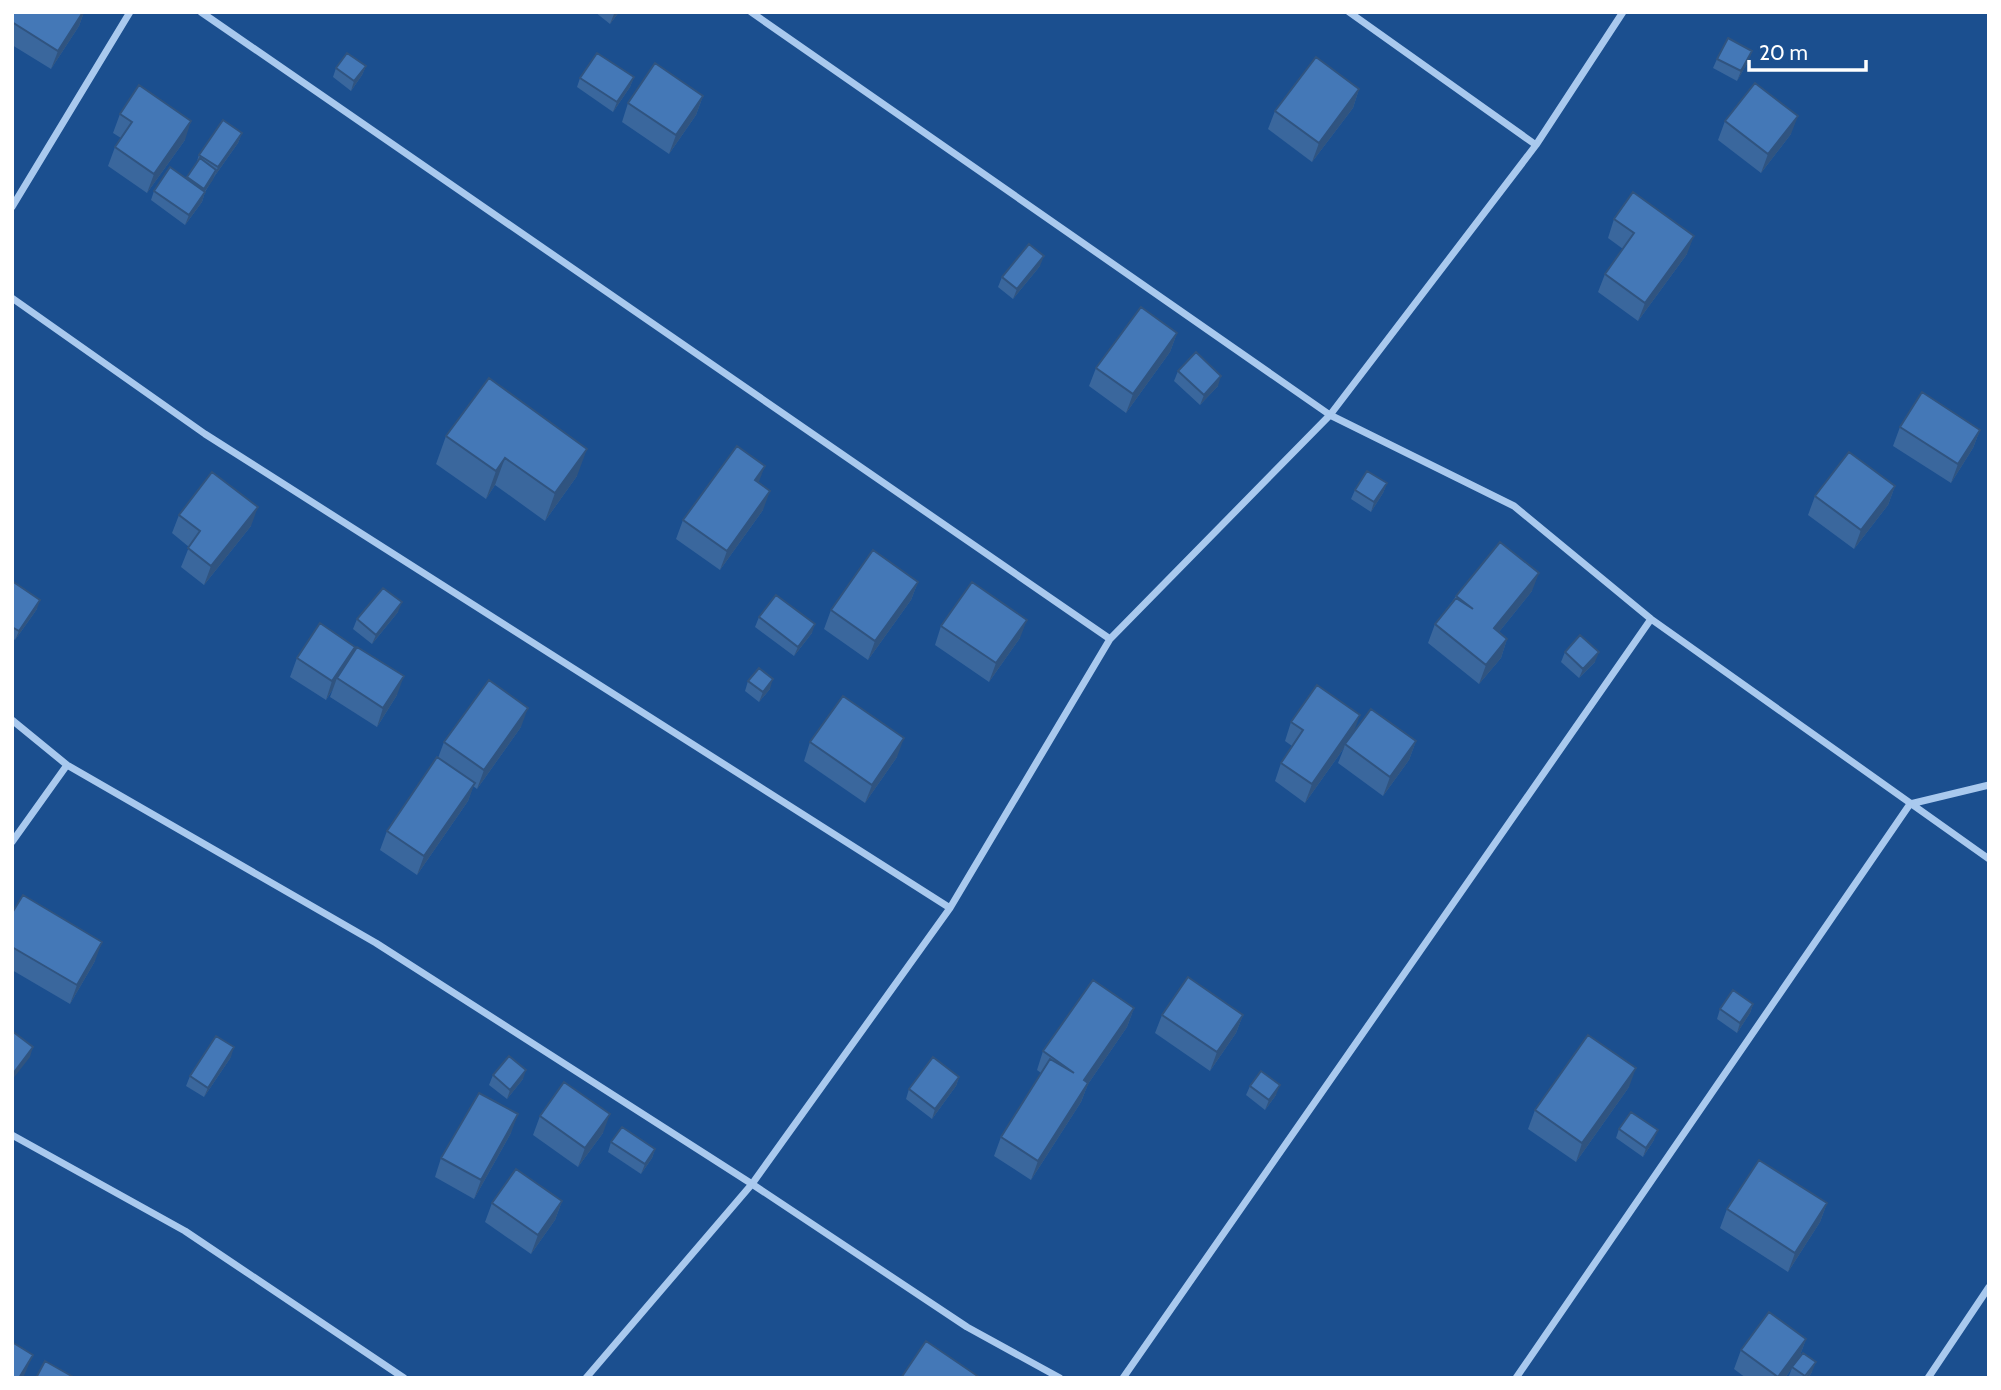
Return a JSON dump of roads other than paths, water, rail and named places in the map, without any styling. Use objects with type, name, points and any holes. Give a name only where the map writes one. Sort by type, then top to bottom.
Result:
[{"type":"street","points":[[12,207],[130,12]]},
{"type":"street","points":[[201,12],[1110,639]]},
{"type":"street","points":[[751,12],[1330,415],[1514,506],[1651,619],[1989,859]]},
{"type":"street","points":[[1349,12],[1536,145]]},
{"type":"street","points":[[586,1378],[752,1184],[950,908],[1110,639],[1330,415],[1536,145],[1623,12]]},
{"type":"street","points":[[12,298],[205,434],[950,908]]},
{"type":"street","points":[[1123,1378],[1651,619]]},
{"type":"street","points":[[12,720],[67,765],[376,943],[752,1184],[967,1327],[1060,1378]]},
{"type":"street","points":[[12,842],[67,765]]},
{"type":"street","points":[[1516,1378],[1910,804],[1989,785]]},
{"type":"street","points":[[12,1135],[185,1231],[404,1378]]},
{"type":"street","points":[[1928,1378],[1989,1287]]}]
